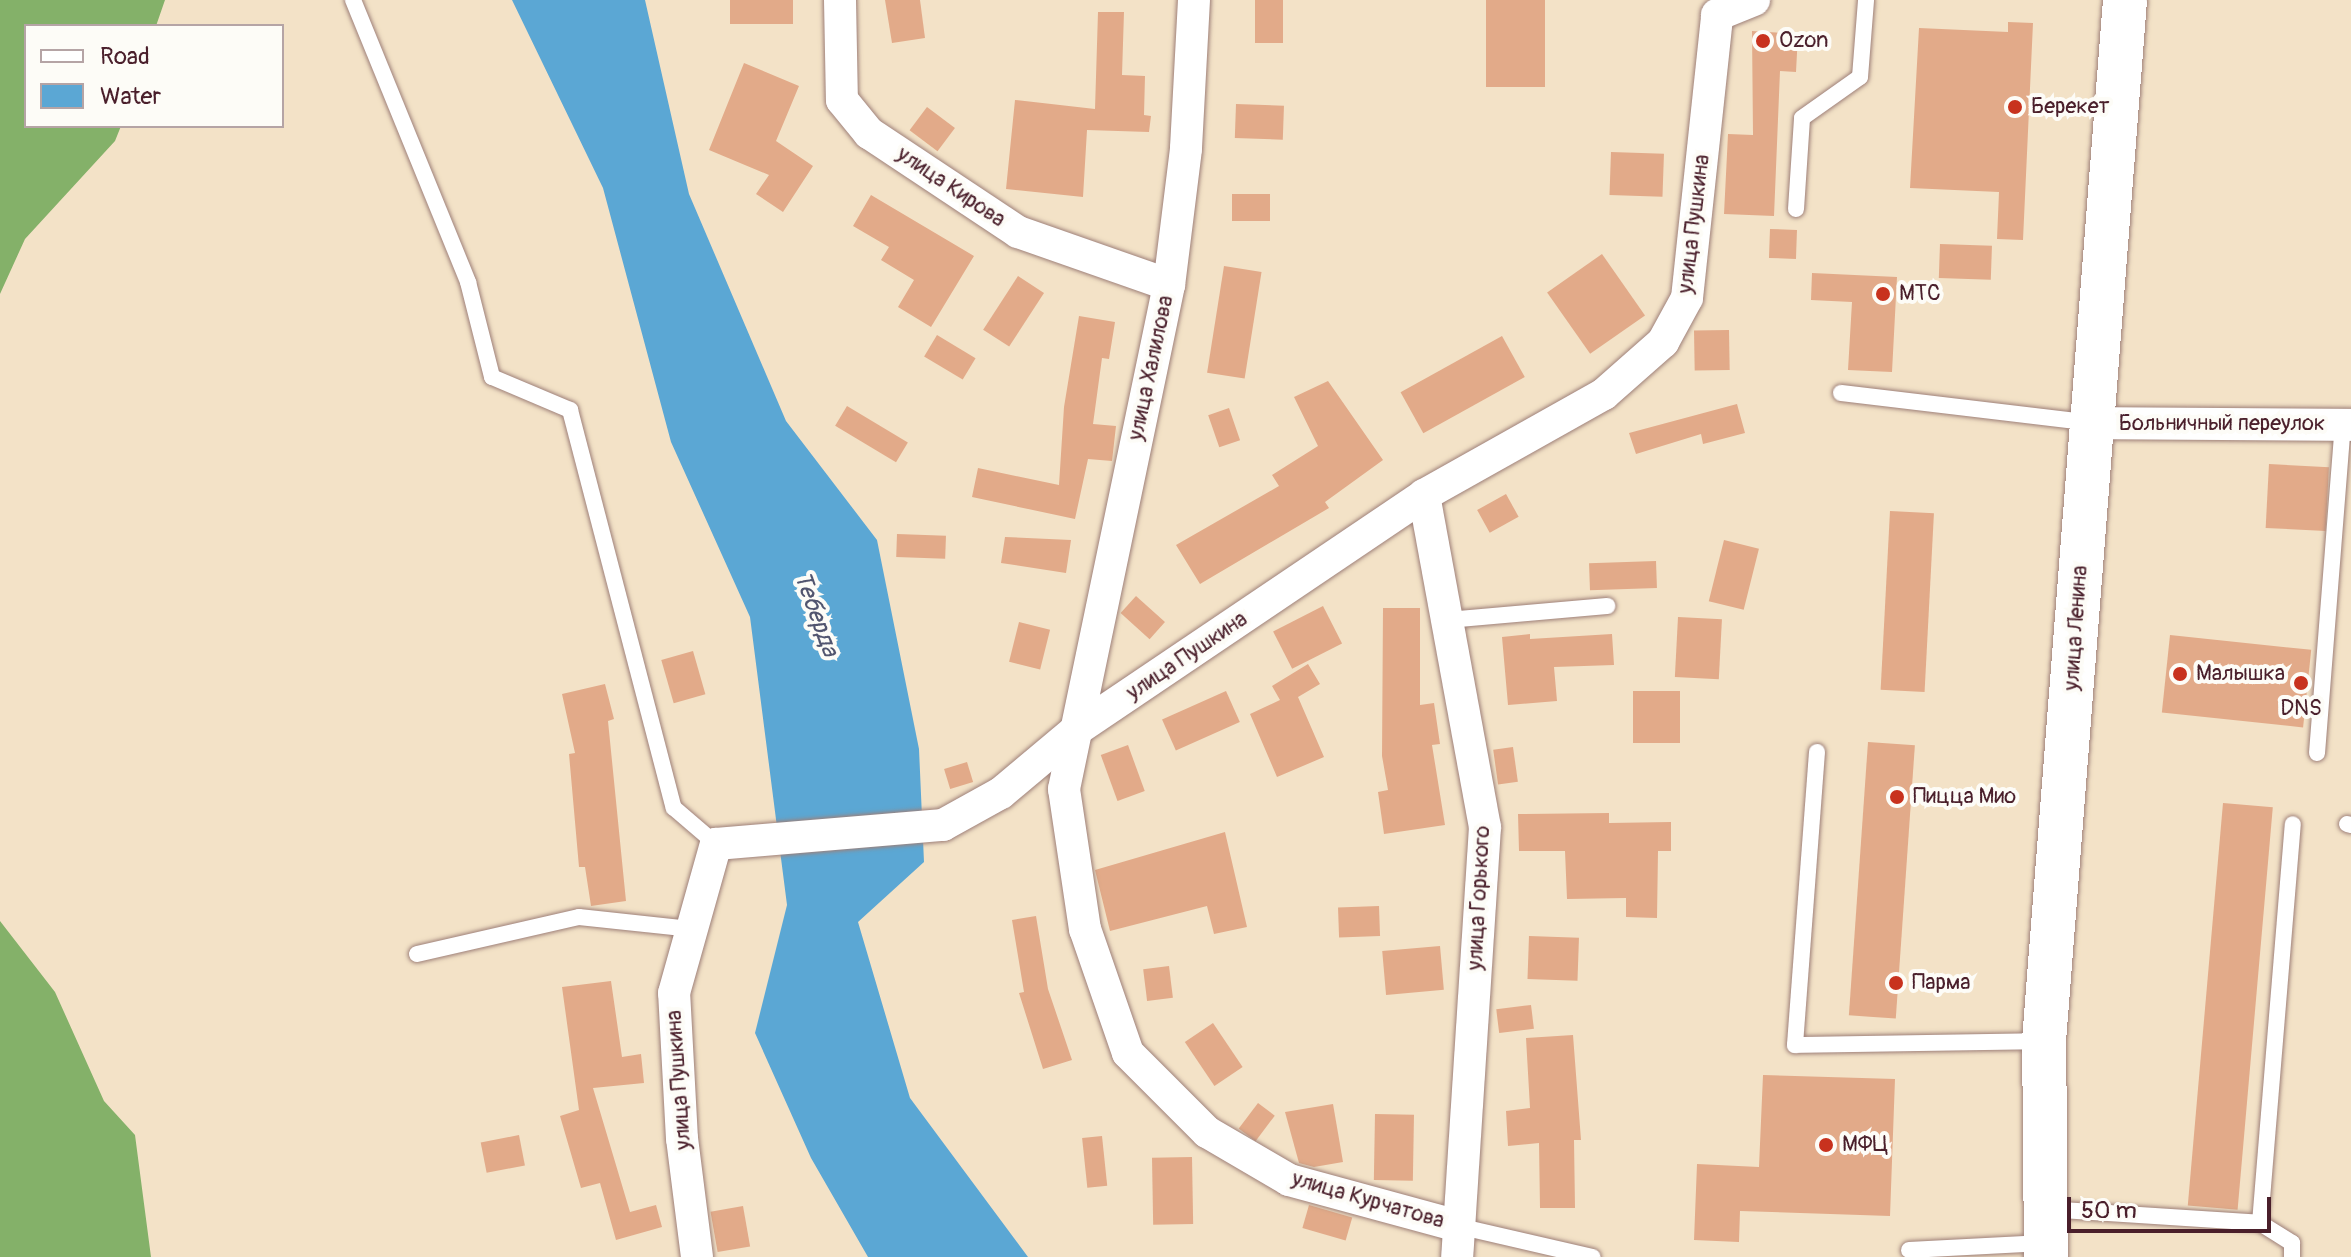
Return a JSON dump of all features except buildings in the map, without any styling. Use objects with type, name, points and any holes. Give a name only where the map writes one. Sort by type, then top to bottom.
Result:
[{"type":"main road","name":"улица Ленина","points":[[2045,1236],[2044,1041],[2125,0]]},
{"type":"street","name":"улица Кирова","points":[[840,0],[842,100],[869,133],[1018,232],[1169,285]]},
{"type":"street","name":"улица Халилова","points":[[1076,730],[1169,285],[1186,149],[1194,0]]},
{"type":"street","name":"улица Пушкина","points":[[697,1257],[682,1139],[674,993],[716,844],[943,825],[1001,793],[1076,730],[1424,495],[1604,394],[1663,342],[1687,298],[1715,8],[1754,0]]},
{"type":"street","name":"Больничный переулок","points":[[2092,423],[2347,425]]},
{"type":"street","name":"улица Горького","points":[[1424,495],[1485,827],[1457,1241]]},
{"type":"street","name":"улица Курчатова","points":[[1076,730],[1064,789],[1085,929],[1128,1053],[1207,1132],[1289,1180],[1457,1241]]},
{"type":"lane","points":[[353,0],[468,282],[492,377],[570,410],[674,808],[716,844]]},
{"type":"lane","points":[[1796,209],[1802,118],[1860,77],[1866,0]]},
{"type":"lane","points":[[1841,393],[2092,423]]},
{"type":"lane","points":[[2317,753],[2343,527],[2347,425]]},
{"type":"lane","points":[[1447,620],[1607,606]]},
{"type":"lane","points":[[1817,752],[1795,1045],[2044,1041]]},
{"type":"lane","points":[[2260,1223],[2293,824]]},
{"type":"lane","points":[[417,954],[579,917],[692,929]]},
{"type":"lane","points":[[1909,1250],[2045,1236],[2260,1223],[2292,1243],[2292,1257]]},
{"type":"lane","points":[[1457,1241],[1592,1257]]},
{"type":"green space","points":[[0,0],[165,0],[157,24],[24,24],[24,128],[120,128],[115,141],[25,239],[0,294]]},
{"type":"green space","points":[[0,921],[55,992],[104,1101],[135,1135],[151,1257],[0,1257]]},
{"type":"water","name":"Теберда","points":[[512,0],[645,0],[689,194],[786,421],[877,540],[919,749],[924,862],[858,922],[910,1098],[1028,1257],[868,1257],[811,1158],[755,1033],[787,905],[750,617],[671,442],[603,188]]},
{"type":"place","name":"Ozon","points":[[1763,41]]},
{"type":"place","name":"Берекет","points":[[2015,107]]},
{"type":"place","name":"МТС","points":[[1883,294]]},
{"type":"place","name":"Малышка","points":[[2180,674]]},
{"type":"place","name":"DNS","points":[[2301,683]]},
{"type":"place","name":"Пицца Мио","points":[[1897,797]]},
{"type":"place","name":"Парма","points":[[1896,983]]},
{"type":"place","name":"МФЦ","points":[[1826,1145]]}]
